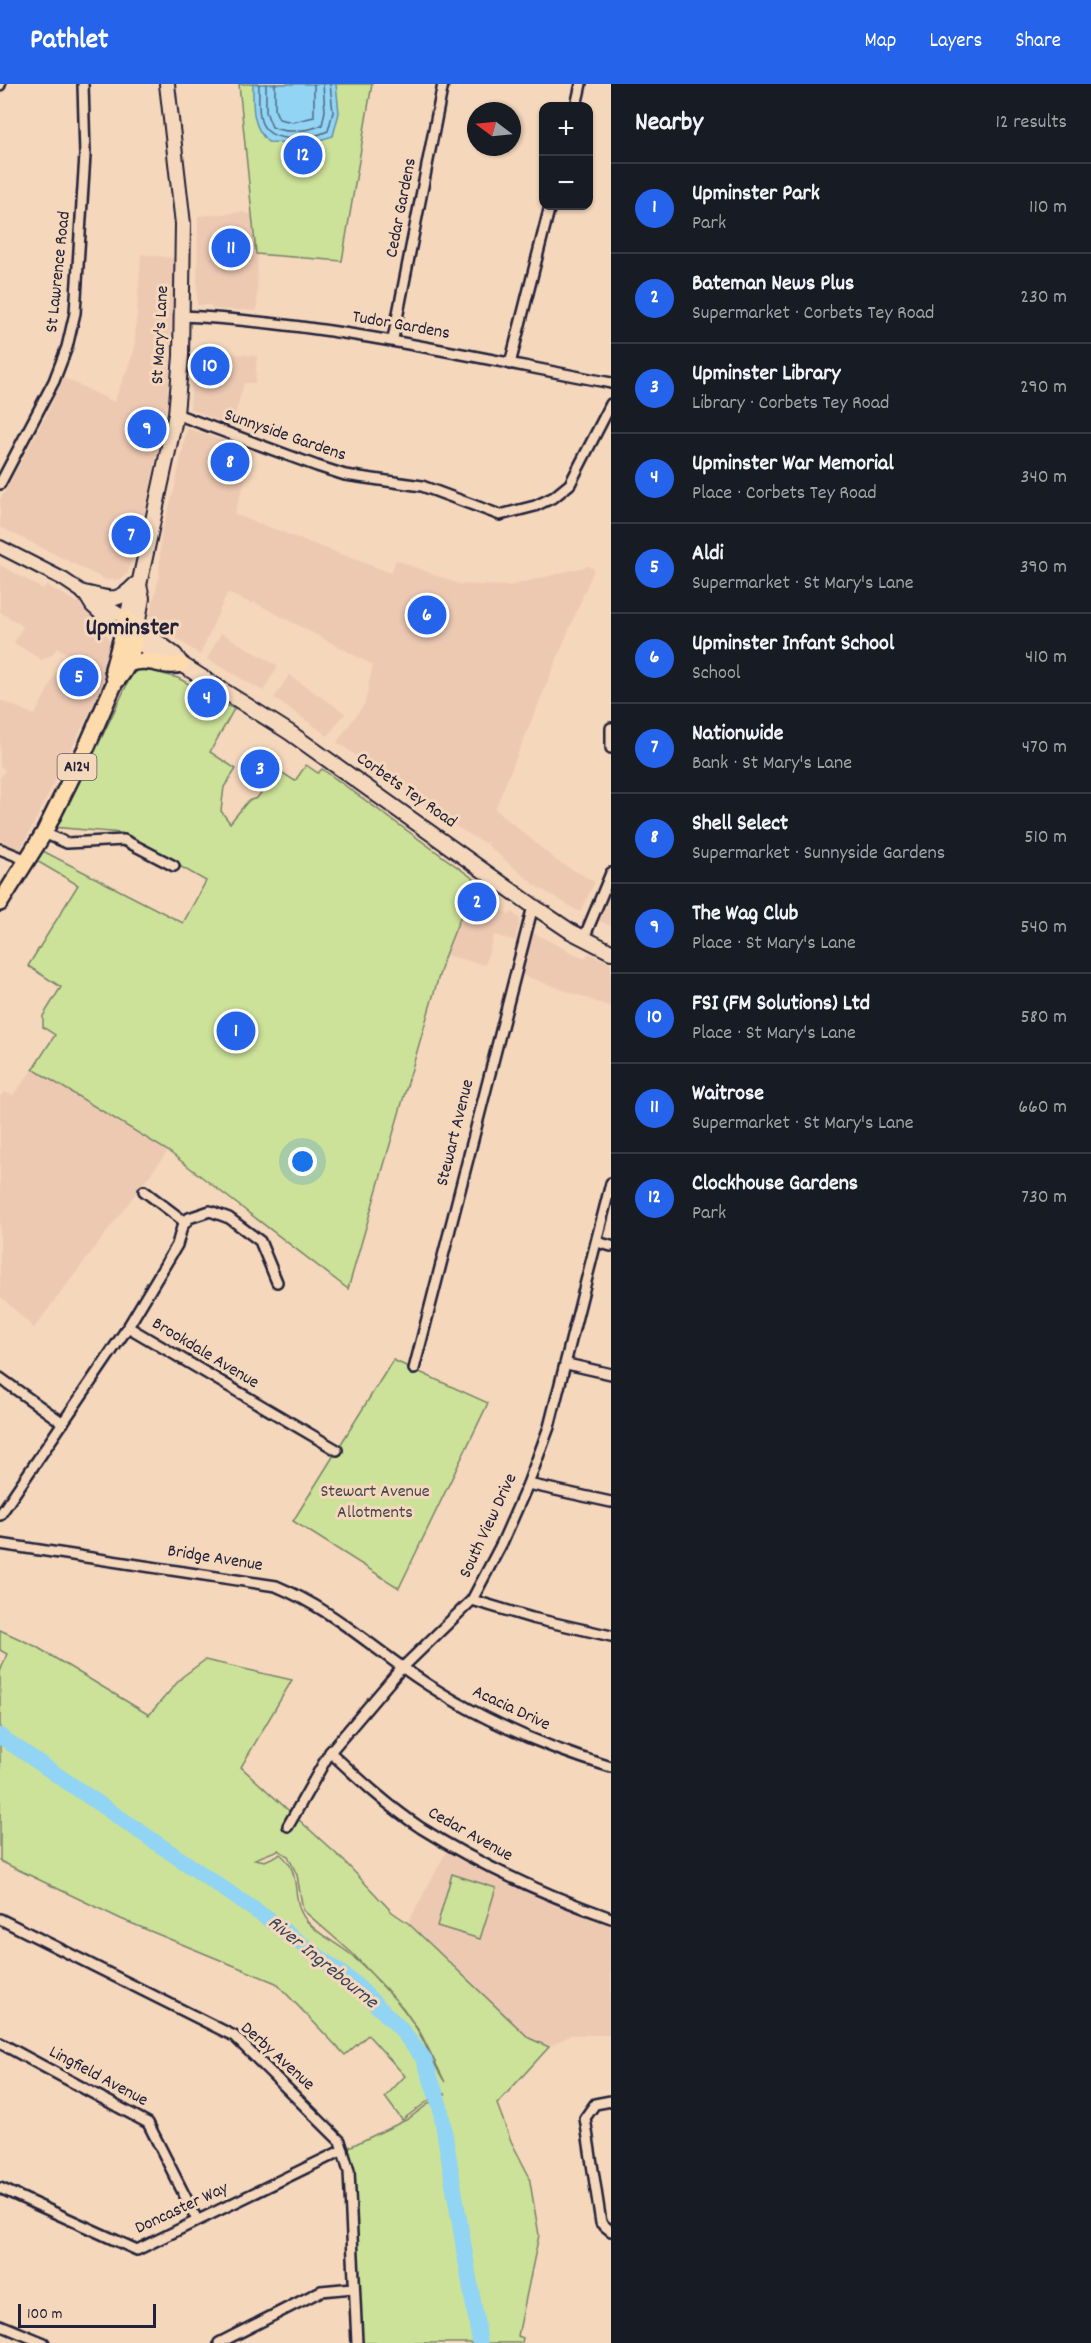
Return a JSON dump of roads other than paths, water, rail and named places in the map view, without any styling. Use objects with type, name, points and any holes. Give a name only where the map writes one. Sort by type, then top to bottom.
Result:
[{"type":"main road","name":"St Mary's Lane","points":[[0,903],[44,833],[87,746],[115,682],[113,669],[142,598],[139,582],[176,414],[182,316],[182,202],[167,84]]},
{"type":"main road","points":[[86,596],[120,598],[139,582]]},
{"type":"main road","name":"St Mary's Lane","points":[[128,664],[130,630]]},
{"type":"main road","name":"Corbets Tey Road","points":[[130,630],[171,662],[179,663],[289,732],[532,906],[611,952]]},
{"type":"main road","points":[[115,682],[123,675],[128,664],[144,659],[172,665],[179,663]]},
{"type":"street","name":"St Lawrence Road","points":[[0,484],[54,381],[67,347],[75,313],[85,155],[83,84]]},
{"type":"street","name":"Cedar Gardens","points":[[393,339],[443,84]]},
{"type":"street","points":[[577,102],[581,84]]},
{"type":"street","points":[[510,364],[549,210]]},
{"type":"street","name":"Tudor Gardens","points":[[182,316],[254,320],[393,339],[611,383]]},
{"type":"street","name":"Sunnyside Gardens","points":[[176,414],[345,475],[422,486],[500,515],[535,506],[564,491],[570,484],[611,404]]},
{"type":"street","points":[[0,547],[86,596],[92,606],[130,630]]},
{"type":"street","points":[[611,728],[611,748]]},
{"type":"street","points":[[44,833],[67,843],[123,840],[174,866]]},
{"type":"street","points":[[3,851],[27,860]]},
{"type":"street","points":[[584,938],[611,873]]},
{"type":"street","name":"Stewart Avenue","points":[[414,1369],[532,906]]},
{"type":"street","name":"South View Drive","points":[[288,1826],[330,1752],[402,1668],[472,1600],[502,1543],[528,1484],[549,1427],[567,1364],[611,1183]]},
{"type":"street","points":[[144,1191],[185,1222]]},
{"type":"street","points":[[128,1327],[177,1245],[185,1222],[210,1211],[230,1218],[260,1241],[277,1282]]},
{"type":"street","points":[[597,1242],[611,1246]]},
{"type":"street","name":"Brookdale Avenue","points":[[0,1515],[128,1327],[337,1450]]},
{"type":"street","points":[[567,1364],[611,1374]]},
{"type":"street","points":[[0,1378],[63,1424]]},
{"type":"street","points":[[528,1484],[611,1502]]},
{"type":"street","name":"Bridge Avenue","points":[[0,1544],[251,1580],[276,1586],[311,1601],[402,1668]]},
{"type":"street","points":[[472,1600],[532,1618],[611,1636]]},
{"type":"street","name":"Acacia Drive","points":[[402,1668],[470,1709],[504,1726],[611,1767]]},
{"type":"street","name":"Cedar Avenue","points":[[330,1752],[377,1795],[450,1845],[548,1894],[611,1918]]},
{"type":"street","name":"Derby Avenue","points":[[0,1919],[234,2036],[340,2140],[349,2171],[357,2343]]},
{"type":"street","name":"Lingfield Avenue","points":[[0,2043],[148,2123],[197,2220]]},
{"type":"street","points":[[611,2101],[595,2103],[585,2118],[602,2223],[611,2231]]},
{"type":"street","name":"Doncaster Way","points":[[0,2188],[137,2250],[343,2150]]},
{"type":"street","points":[[219,2343],[321,2291],[353,2288]]},
{"type":"street","points":[[0,2325],[44,2343]]},
{"type":"water","points":[[253,84],[336,84],[339,113],[333,136],[310,143],[268,142],[262,136],[256,122],[253,108]]},
{"type":"waterway","name":"River Ingrebourne","points":[[0,1736],[268,1919],[354,1983],[399,2027],[424,2059],[440,2106],[480,2343]]},
{"type":"place","name":"Clockhouse Gardens","points":[[303,155]]},
{"type":"place","name":"Waitrose","points":[[231,248]]},
{"type":"place","name":"FSI (FM Solutions) Ltd","points":[[210,366]]},
{"type":"place","name":"The Wag Club","points":[[147,429]]},
{"type":"place","name":"Shell Select","points":[[230,462]]},
{"type":"place","name":"Nationwide","points":[[131,535]]},
{"type":"place","name":"Upminster Infant School","points":[[427,615]]},
{"type":"place","name":"Aldi","points":[[79,677]]},
{"type":"place","name":"Upminster War Memorial","points":[[207,698]]},
{"type":"place","name":"Upminster Library","points":[[260,769]]},
{"type":"place","name":"Bateman News Plus","points":[[477,902]]},
{"type":"place","name":"Upminster Park","points":[[236,1031]]},
{"type":"district","name":"Upminster","points":[[132,629]]},
{"type":"park label","name":"Stewart Avenue Allotments","points":[[375,1502]]}]
